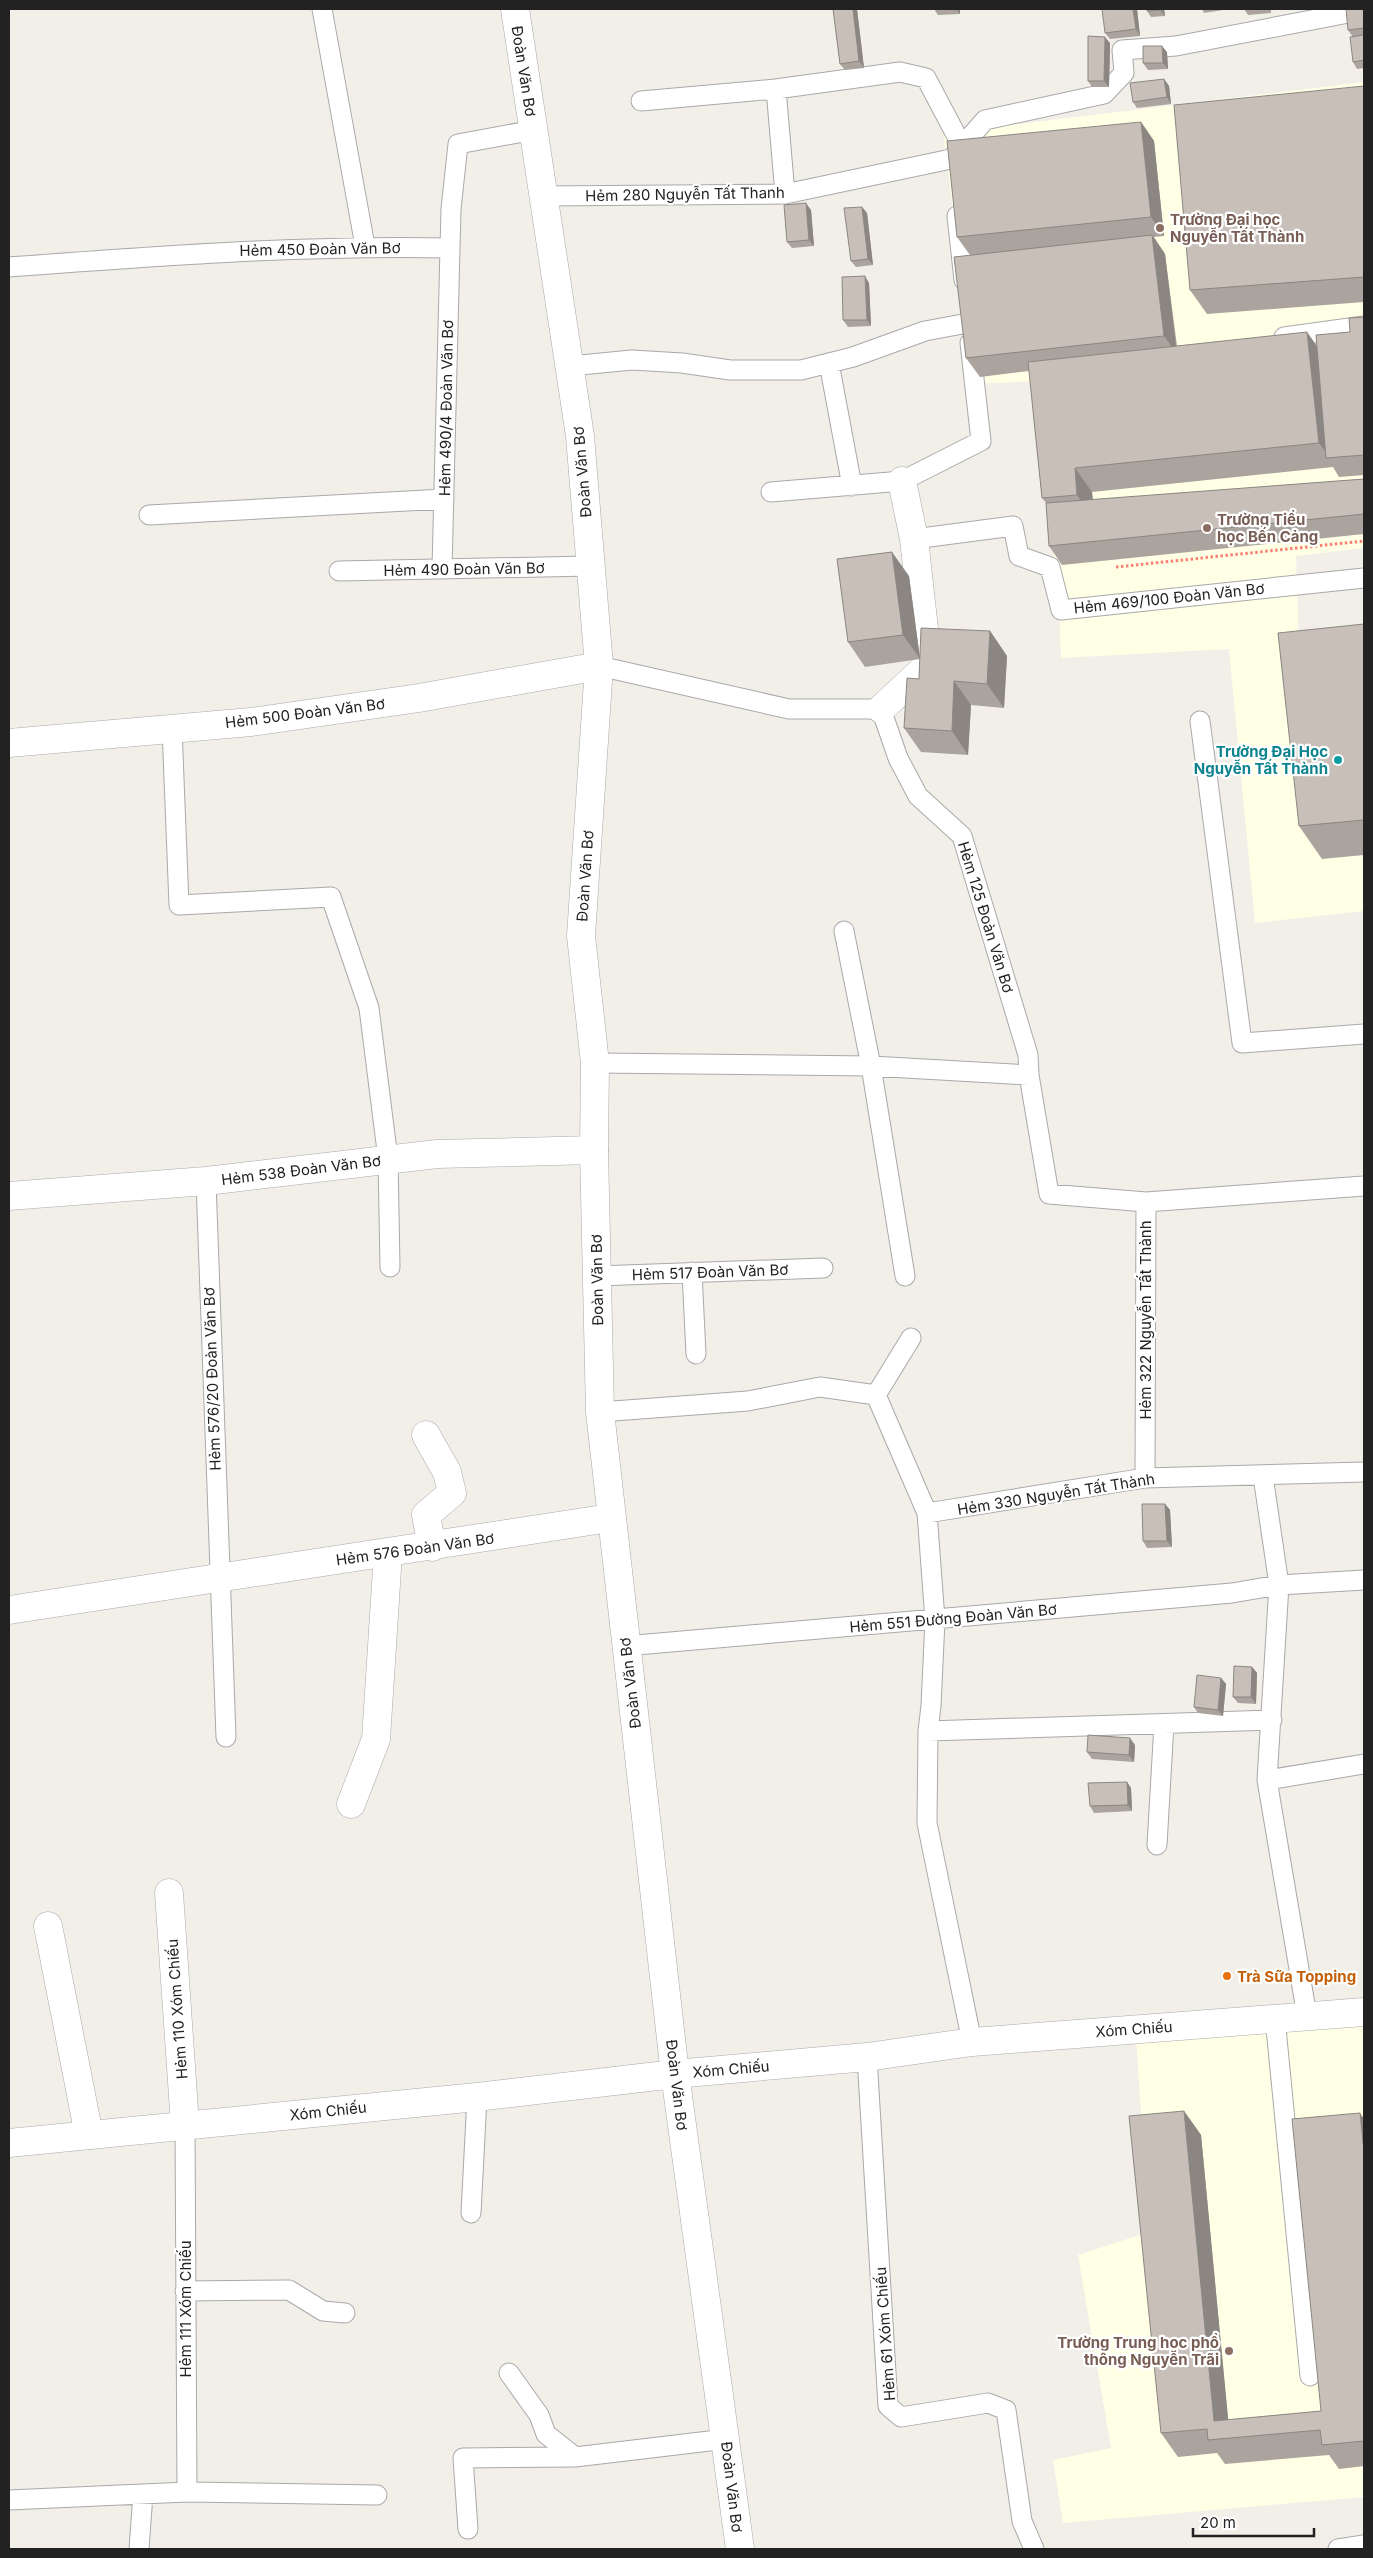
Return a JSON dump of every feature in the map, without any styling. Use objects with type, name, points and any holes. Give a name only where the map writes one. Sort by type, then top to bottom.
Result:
[{"type":"street","name":"Đoàn Văn Bơ","points":[[515,9],[580,436],[599,666],[581,936],[595,1063],[594,1150],[600,1412],[610,1518],[675,2074],[740,2549]]},
{"type":"street","points":[[881,709],[928,665],[914,539],[902,481]]},
{"type":"street","name":"Hẻm 500 Đoàn Văn Bơ","points":[[9,743],[250,722],[419,698],[599,666]]},
{"type":"street","name":"Hẻm 538 Đoàn Văn Bơ","points":[[9,1196],[206,1181],[437,1154],[594,1150]]},
{"type":"street","points":[[426,1435],[447,1472],[452,1494],[426,1515],[432,1547]]},
{"type":"street","name":"Hẻm 576 Đoàn Văn Bơ","points":[[9,1610],[219,1577],[432,1547],[610,1518]]},
{"type":"street","points":[[351,1804],[376,1739],[388,1553]]},
{"type":"street","name":"Hẻm 110 Xóm Chiếu","points":[[169,1893],[185,2125]]},
{"type":"street","points":[[48,1926],[89,2134]]},
{"type":"street","name":"Xóm Chiếu","points":[[9,2143],[477,2097],[675,2074],[868,2058],[972,2042],[1364,2012]]},
{"type":"lane","points":[[322,9],[365,246]]},
{"type":"lane","points":[[956,152],[985,120],[1104,94],[1124,73],[1122,50],[1176,46],[1364,10]]},
{"type":"lane","points":[[640,101],[776,89],[900,72],[926,78],[956,152],[953,178]]},
{"type":"lane","points":[[776,89],[785,194]]},
{"type":"lane","points":[[450,248],[451,209],[458,144],[534,130]]},
{"type":"lane","name":"Hẻm 280 Nguyễn Tất Thanh","points":[[544,196],[785,194],[956,152]]},
{"type":"lane","points":[[771,492],[902,481],[981,441],[955,198]]},
{"type":"lane","name":"Hẻm 450 Đoàn Văn Bơ","points":[[9,267],[202,252],[365,246],[450,248]]},
{"type":"lane","name":"Hẻm 490/4 Đoàn Văn Bơ","points":[[442,569],[450,248]]},
{"type":"lane","points":[[570,366],[632,360],[682,363],[730,370],[801,370],[829,363],[925,331],[968,324]]},
{"type":"lane","points":[[1267,339],[1364,326]]},
{"type":"lane","points":[[829,363],[852,486]]},
{"type":"lane","points":[[149,515],[444,499]]},
{"type":"lane","name":"Hẻm 469/100 Đoàn Văn Bơ","points":[[914,539],[1013,526],[1019,556],[1050,567],[1061,610],[1364,578]]},
{"type":"lane","name":"Hẻm 490 Đoàn Văn Bơ","points":[[338,571],[590,566]]},
{"type":"lane","points":[[599,666],[789,709],[881,709]]},
{"type":"lane","name":"Hẻm 125 Đoàn Văn Bơ","points":[[881,709],[898,758],[918,796],[962,836],[1028,1055],[1029,1075],[1049,1194],[1146,1202]]},
{"type":"lane","points":[[1200,721],[1242,1043],[1364,1034]]},
{"type":"lane","points":[[172,728],[178,905],[331,898],[369,1008],[388,1160],[390,1267]]},
{"type":"lane","points":[[844,931],[871,1066],[905,1276]]},
{"type":"lane","points":[[595,1063],[871,1066],[1029,1075]]},
{"type":"lane","name":"Hẻm 576/20 Đoàn Văn Bơ","points":[[206,1181],[219,1577]]},
{"type":"lane","name":"Hẻm 322 Nguyễn Tất Thành","points":[[1145,1478],[1146,1202],[1364,1186]]},
{"type":"lane","name":"Hẻm 517 Đoàn Văn Bơ","points":[[597,1276],[823,1268]]},
{"type":"lane","points":[[692,1272],[696,1354]]},
{"type":"lane","points":[[876,1395],[911,1338]]},
{"type":"lane","points":[[600,1412],[748,1401],[820,1387],[876,1395]]},
{"type":"lane","points":[[876,1395],[927,1513],[936,1620],[928,1731],[927,1823],[972,2042]]},
{"type":"lane","name":"Hẻm 330 Nguyễn Tất Thành","points":[[927,1513],[1145,1478],[1364,1472]]},
{"type":"lane","points":[[1264,1476],[1279,1585],[1267,1780],[1307,2016]]},
{"type":"lane","points":[[219,1577],[226,1737]]},
{"type":"lane","name":"Hẻm 551 Đường Đoàn Văn Bơ","points":[[626,1646],[936,1620],[1232,1592],[1279,1585],[1364,1580]]},
{"type":"lane","points":[[928,1731],[1272,1720]]},
{"type":"lane","points":[[1157,1844],[1164,1724]]},
{"type":"lane","points":[[1267,1780],[1364,1764]]},
{"type":"lane","points":[[1275,2018],[1310,2376]]},
{"type":"lane","name":"Hẻm 61 Xóm Chiếu","points":[[868,2058],[888,2406],[901,2417],[988,2404],[1006,2410],[1022,2521],[1034,2549]]},
{"type":"lane","points":[[470,2213],[477,2097]]},
{"type":"lane","name":"Hẻm 111 Xóm Chiếu","points":[[185,2125],[187,2492]]},
{"type":"lane","points":[[185,2291],[289,2290],[323,2311],[345,2313]]},
{"type":"lane","points":[[509,2373],[539,2415],[546,2434],[575,2457]]},
{"type":"lane","points":[[468,2529],[463,2458],[575,2457],[726,2440]]},
{"type":"lane","points":[[9,2500],[187,2492],[376,2495]]},
{"type":"lane","points":[[139,2549],[143,2494]]},
{"type":"lane","points":[[1338,2549],[1364,2545]]},
{"type":"path","points":[[1116,567],[1364,541]]},
{"type":"shaded area","name":"Trường Đại học Nguyễn Tất Thành","points":[[1364,82],[1364,548],[1296,556],[1299,647],[1364,638],[1364,911],[1255,923],[1229,649],[1061,658],[1058,583],[1046,507],[1036,381],[976,384],[943,133]]},
{"type":"shaded area","name":"Trường Trung học phổ thông Nguyễn Trãi","points":[[1364,2026],[1364,2497],[1063,2523],[1053,2460],[1111,2448],[1078,2255],[1149,2232],[1136,2037]]},
{"type":"building","points":[[833,9],[853,9],[859,61],[840,64]]},
{"type":"building","points":[[1102,9],[1133,9],[1136,29],[1105,33]]},
{"type":"building","points":[[1147,9],[1160,9],[1160,10],[1147,11]]},
{"type":"building","points":[[1346,9],[1364,9],[1364,28],[1348,30]]},
{"type":"building","points":[[1364,35],[1364,60],[1353,62],[1350,37]]},
{"type":"building","points":[[1088,36],[1105,37],[1104,81],[1088,81]]},
{"type":"building","points":[[1143,46],[1162,46],[1163,63],[1143,63]]},
{"type":"building","points":[[1164,79],[1167,97],[1133,102],[1130,83]]},
{"type":"building","points":[[1364,86],[1364,277],[1190,290],[1174,105]]},
{"type":"building","points":[[1141,122],[1151,217],[957,237],[947,141]]},
{"type":"building","points":[[806,203],[809,240],[787,242],[784,205]]},
{"type":"building","points":[[862,207],[868,259],[851,261],[844,208]]},
{"type":"building","points":[[1152,235],[1164,336],[966,358],[954,257]]},
{"type":"building","points":[[865,276],[867,320],[843,320],[842,277]]},
{"type":"building","points":[[1364,317],[1364,455],[1326,458],[1316,335],[1350,332],[1349,318]]},
{"type":"building","points":[[1307,332],[1319,443],[1075,468],[1077,495],[1042,498],[1028,362]]},
{"type":"building","points":[[1364,479],[1364,514],[1049,546],[1046,503]]},
{"type":"building","points":[[892,552],[903,635],[848,642],[837,559]]},
{"type":"building","points":[[1364,624],[1364,820],[1299,826],[1278,633]]},
{"type":"building","points":[[921,628],[990,631],[987,684],[954,681],[952,731],[904,728],[907,678],[919,679]]},
{"type":"building","points":[[1142,1504],[1165,1504],[1167,1541],[1143,1541]]},
{"type":"building","points":[[1234,1666],[1252,1667],[1251,1697],[1233,1697]]},
{"type":"building","points":[[1197,1675],[1221,1678],[1218,1710],[1194,1707]]},
{"type":"building","points":[[1088,1735],[1130,1738],[1129,1755],[1087,1752]]},
{"type":"building","points":[[1127,1782],[1128,1805],[1090,1806],[1088,1783]]},
{"type":"building","points":[[1184,2111],[1214,2421],[1321,2411],[1292,2119],[1360,2113],[1364,2152],[1364,2441],[1322,2445],[1320,2430],[1208,2440],[1207,2429],[1161,2433],[1129,2116]]},
{"type":"place","name":"Trường Đại học Nguyễn Tất Thành","points":[[1160,228]]},
{"type":"place","name":"Trường Tiểu học Bến Cảng","points":[[1207,528]]},
{"type":"place","name":"Trường Đại Học Nguyễn Tất Thành","points":[[1338,760]]},
{"type":"place","name":"Trà Sữa Topping","points":[[1227,1976]]},
{"type":"place","name":"Trường Trung học phổ thông Nguyễn Trãi","points":[[1229,2351]]}]
